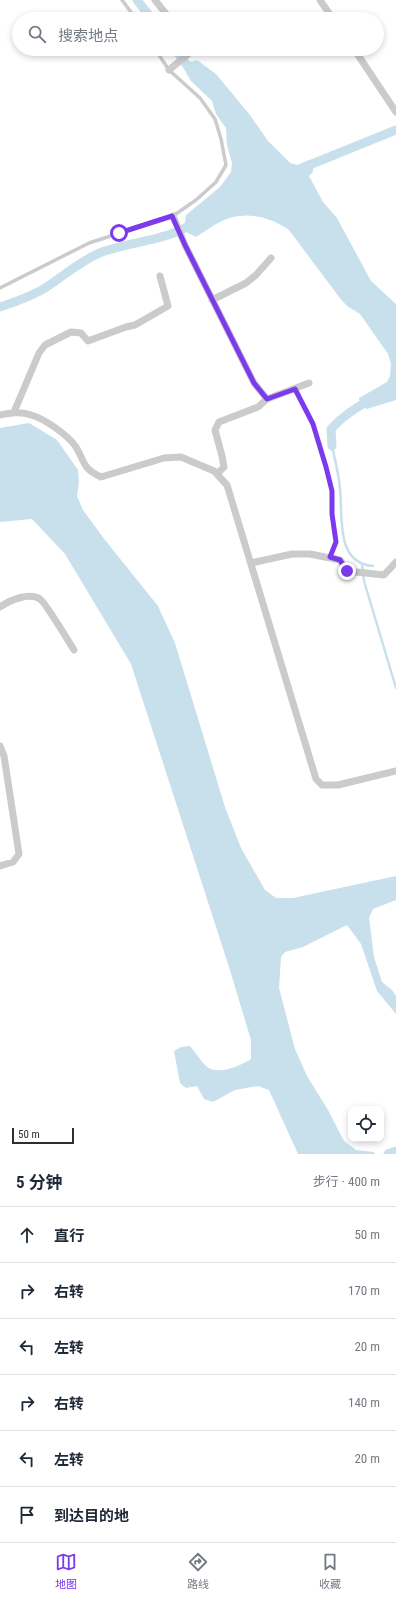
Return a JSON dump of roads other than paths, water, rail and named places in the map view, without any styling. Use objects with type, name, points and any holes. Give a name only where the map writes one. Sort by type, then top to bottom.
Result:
[{"type":"street","points":[[155,0],[164,12]]},
{"type":"street","points":[[320,0],[328,12]]},
{"type":"street","points":[[169,70],[186,56]]},
{"type":"street","points":[[359,56],[396,111]]},
{"type":"street","points":[[173,216],[185,245],[254,383],[267,399]]},
{"type":"street","points":[[212,300],[246,283],[256,275],[271,258]]},
{"type":"street","points":[[14,412],[39,353],[45,345],[71,332],[81,333],[88,341],[126,326],[135,325],[168,306],[160,276]]},
{"type":"street","points":[[217,474],[224,467],[215,430],[220,422],[258,407],[267,399],[309,383]]},
{"type":"street","points":[[0,415],[14,412],[31,414],[61,431],[75,446],[88,471],[101,477],[164,458],[181,457],[214,471],[227,485],[316,779],[322,785],[338,785],[396,772]]},
{"type":"street","points":[[251,563],[292,554],[310,554],[340,560],[347,571],[384,575],[396,562]]},
{"type":"street","points":[[0,607],[8,602],[32,596],[42,599],[74,650]]},
{"type":"street","points":[[0,746],[4,756],[18,854],[13,862],[0,866]]},
{"type":"lane","points":[[122,0],[131,12]]},
{"type":"lane","points":[[0,288],[89,243],[173,216],[196,200],[216,182],[226,165],[216,119],[200,98],[169,70],[160,56]]},
{"type":"lane","points":[[295,389],[313,424],[332,491],[332,514],[336,542],[330,557]]},
{"type":"water","points":[[197,60],[216,74],[250,115],[268,141],[290,163],[298,165],[309,160],[313,164],[313,172],[309,176],[323,202],[337,218],[371,281],[396,304],[396,400],[367,409],[360,405],[359,398],[387,382],[390,376],[391,364],[388,354],[360,314],[347,306],[339,297],[289,230],[273,221],[256,216],[238,216],[229,218],[196,237],[188,233],[184,228],[186,215],[220,187],[231,172],[232,163],[227,145],[226,128],[216,114],[212,101],[191,81],[184,69],[186,63]]},
{"type":"water","points":[[29,423],[57,440],[78,470],[79,482],[77,496],[83,510],[158,606],[175,643],[225,807],[241,848],[265,890],[276,898],[293,898],[396,876],[396,900],[373,909],[369,918],[374,957],[382,982],[392,990],[396,996],[396,1014],[377,991],[361,944],[347,925],[303,947],[285,952],[281,957],[279,988],[295,1049],[307,1076],[328,1110],[344,1141],[356,1150],[374,1152],[375,1154],[298,1154],[269,1090],[258,1086],[235,1090],[213,1102],[204,1099],[197,1086],[186,1088],[180,1083],[174,1051],[181,1047],[190,1046],[206,1066],[211,1069],[222,1070],[235,1067],[251,1059],[251,1040],[229,967],[131,664],[65,554],[32,519],[0,522],[0,428]]},
{"type":"waterway","points":[[137,0],[146,12]]},
{"type":"waterway","points":[[180,56],[192,72]]},
{"type":"waterway","points":[[302,168],[396,130]]},
{"type":"waterway","points":[[0,307],[40,291],[94,255],[114,248],[162,237],[195,222]]},
{"type":"waterway","points":[[332,446],[331,429],[340,420],[371,400]]},
{"type":"waterway","points":[[332,446],[339,478],[343,536],[352,556],[361,563],[373,566]]},
{"type":"waterway","points":[[362,565],[364,581],[396,688]]},
{"type":"waterway","points":[[388,1154],[396,1151]]}]
